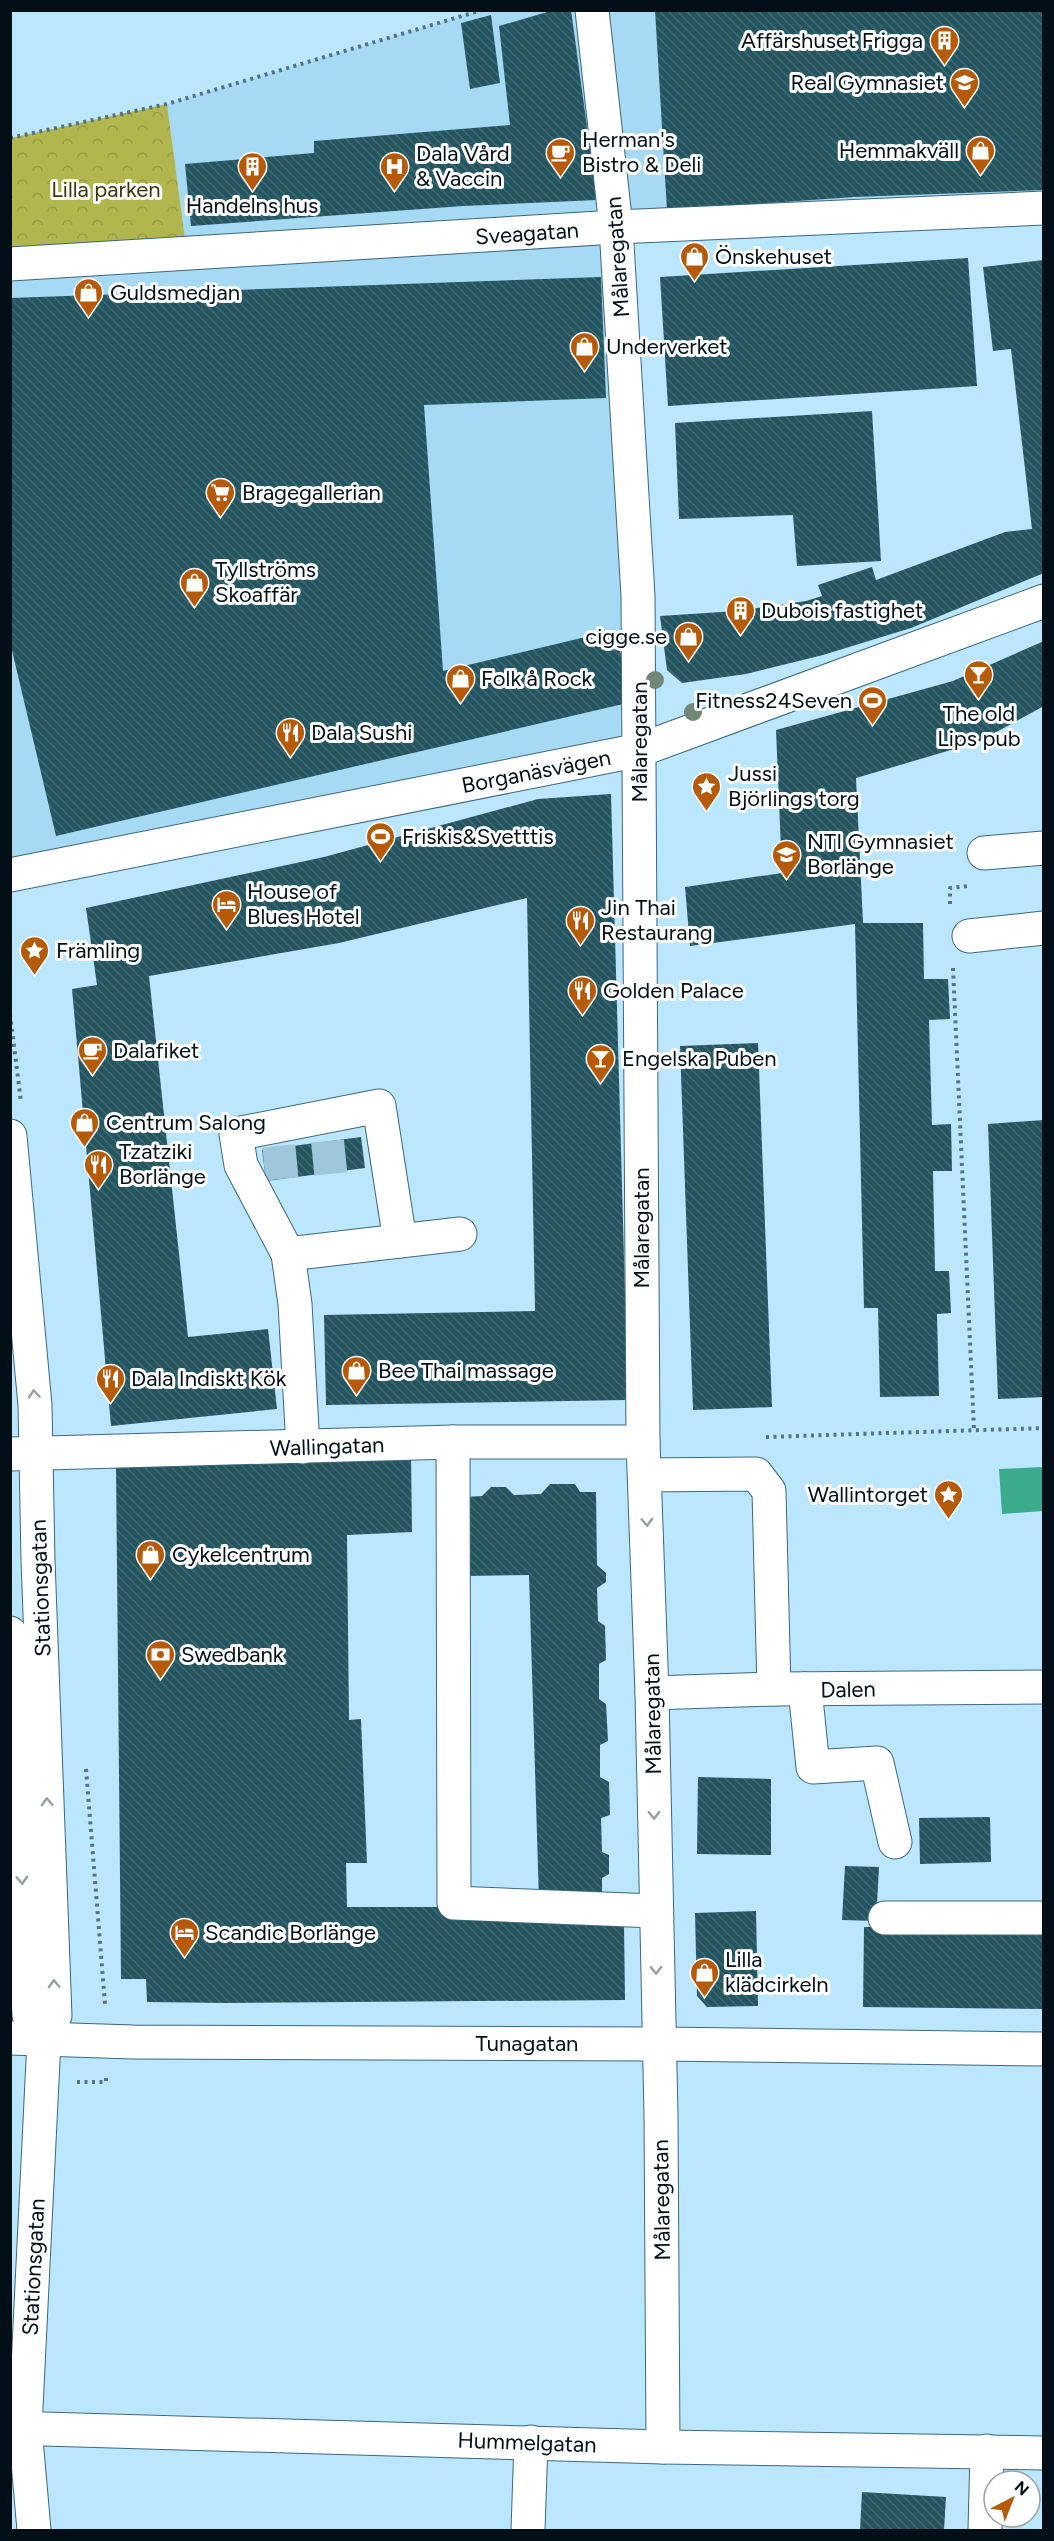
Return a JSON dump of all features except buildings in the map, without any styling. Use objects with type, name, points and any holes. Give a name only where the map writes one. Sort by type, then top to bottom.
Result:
[{"type":"street","name":"Målaregatan","points":[[592,10],[616,227],[637,587],[640,750],[638,894],[643,1443],[652,1693],[663,2447]]},
{"type":"street","name":"Sveagatan","points":[[10,264],[616,227],[1044,208]]},
{"type":"street","name":"Borganäsvägen","points":[[10,875],[640,750],[1044,601]]},
{"type":"street","points":[[984,853],[1044,848]]},
{"type":"street","points":[[958,935],[1044,928]]},
{"type":"street","points":[[303,1447],[295,1304],[288,1254],[253,1165],[236,1134],[379,1106],[400,1240]]},
{"type":"street","name":"Stationsgatan","points":[[10,1136],[35,1405],[23,1453],[24,1490],[55,2016],[44,2040],[18,2428],[34,2530]]},
{"type":"street","points":[[288,1254],[460,1234]]},
{"type":"street","name":"Wallingatan","points":[[23,1453],[453,1442],[643,1443]]},
{"type":"street","points":[[453,1442],[454,1903],[655,1911]]},
{"type":"street","points":[[645,1475],[756,1474],[769,1491],[789,1689],[813,1767],[877,1763],[895,1842]]},
{"type":"street","name":"Stationsgatan","points":[[10,1633],[29,2015],[44,2040]]},
{"type":"street","name":"Dalen","points":[[652,1693],[789,1689],[1044,1687]]},
{"type":"street","points":[[885,1918],[1044,1918]]},
{"type":"street","name":"Tunagatan","points":[[10,2038],[134,2042],[658,2044],[1044,2049]]},
{"type":"street","name":"Hummelgatan","points":[[18,2428],[663,2447],[1044,2453]]},
{"type":"street","points":[[528,2530],[531,2442]]},
{"type":"street","points":[[985,2530],[987,2451]]},
{"type":"path","points":[[10,138],[167,104],[482,10]]},
{"type":"path","points":[[973,886],[950,888],[958,935],[974,1430]]},
{"type":"path","points":[[758,1437],[1044,1428]]},
{"type":"shaded area","points":[[477,11],[1043,11],[1043,208],[616,227],[640,750],[11,875],[11,264],[187,254],[167,104]]},
{"type":"shaded area","points":[[1043,1467],[1043,1511],[1002,1514],[999,1469]]},
{"type":"green space","name":"Lilla parken","points":[[167,104],[187,254],[11,266],[11,138]]},
{"type":"tunnel","points":[[264,1164],[355,1155]]},
{"type":"place","name":"Affärshuset Frigga","points":[[944,66]]},
{"type":"place","name":"Real Gymnasiet","points":[[965,108]]},
{"type":"place","name":"Hemmakväll","points":[[980,176]]},
{"type":"place","name":"Herman's Bistro & Deli","points":[[561,178]]},
{"type":"place","name":"Handelns hus","points":[[252,192]]},
{"type":"place","name":"Dala Vård & Vaccin","points":[[395,192]]},
{"type":"place","name":"Önskehuset","points":[[694,282]]},
{"type":"place","name":"Guldsmedjan","points":[[89,318]]},
{"type":"place","name":"Underverket","points":[[585,372]]},
{"type":"place","name":"Bragegallerian","points":[[221,518]]},
{"type":"place","name":"Tyllströms Skoaffär","points":[[194,608]]},
{"type":"place","name":"Dubois fastighet","points":[[740,636]]},
{"type":"place","name":"cigge.se","points":[[688,662]]},
{"type":"place","name":"The old Lips pub","points":[[979,700]]},
{"type":"place","name":"Folk å Rock","points":[[460,704]]},
{"type":"place","name":"Fitness24Seven","points":[[873,726]]},
{"type":"place","name":"Dala Sushi","points":[[290,758]]},
{"type":"place","name":"Jussi Björlings torg","points":[[707,812]]},
{"type":"place","name":"Friskis&Svetttis","points":[[381,862]]},
{"type":"place","name":"NTI Gymnasiet Borlänge","points":[[786,880]]},
{"type":"place","name":"House of Blues Hotel","points":[[226,930]]},
{"type":"place","name":"Jin Thai Restaurang","points":[[580,946]]},
{"type":"place","name":"Främling","points":[[35,976]]},
{"type":"place","name":"Golden Palace","points":[[582,1016]]},
{"type":"place","name":"Dalafiket","points":[[92,1076]]},
{"type":"place","name":"Engelska Puben","points":[[601,1084]]},
{"type":"place","name":"Centrum Salong","points":[[85,1148]]},
{"type":"place","name":"Tzatziki Borlänge","points":[[98,1190]]},
{"type":"place","name":"Bee Thai massage","points":[[357,1396]]},
{"type":"place","name":"Dala Indiskt Kök","points":[[110,1404]]},
{"type":"place","name":"Wallintorget","points":[[949,1520]]},
{"type":"place","name":"Cykelcentrum","points":[[151,1580]]},
{"type":"place","name":"Swedbank","points":[[160,1680]]},
{"type":"place","name":"Scandic Borlänge","points":[[184,1958]]},
{"type":"place","name":"Lilla klädcirkeln","points":[[704,1998]]}]
